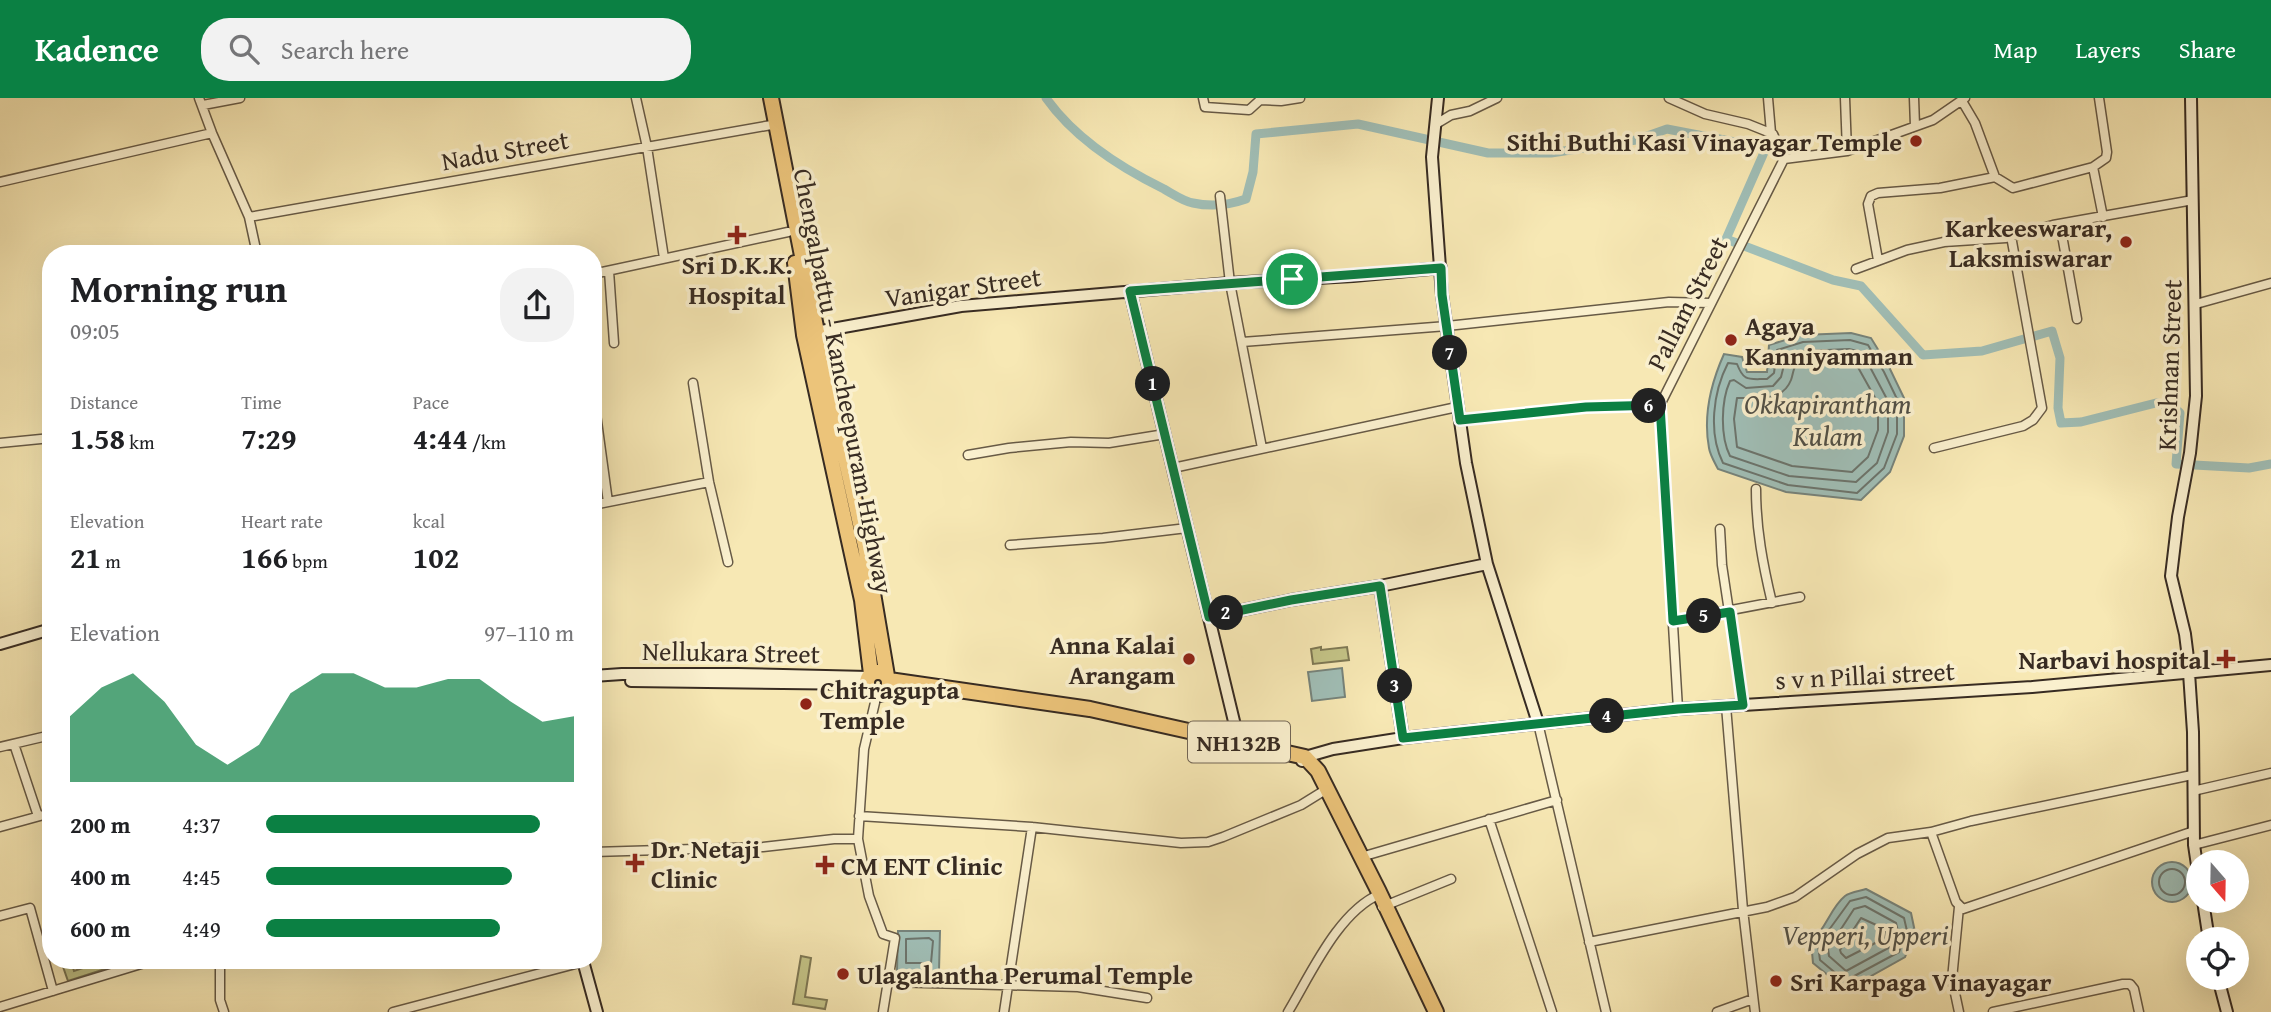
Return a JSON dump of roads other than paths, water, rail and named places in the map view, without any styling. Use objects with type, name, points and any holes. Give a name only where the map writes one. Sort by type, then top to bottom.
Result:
[{"type":"highway","name":"Chengalpattu - Kancheepuram Highway","points":[[763,98],[773,124],[788,232],[811,333]]},
{"type":"highway","points":[[771,98],[773,124],[811,333],[865,546],[878,682]]},
{"type":"highway","name":"NH132B","points":[[878,682],[1239,746],[1303,760],[1318,771],[1361,857],[1429,1012]]},
{"type":"highway","name":"NH132B","points":[[1303,760],[1380,901],[1436,1012]]},
{"type":"street","points":[[240,98],[201,101],[249,217],[255,245]]},
{"type":"street","points":[[636,98],[647,147],[664,258]]},
{"type":"street","points":[[1203,98],[1205,107],[1218,102],[1249,110],[1260,100],[1300,98]]},
{"type":"street","points":[[1437,98],[1433,157],[1441,268],[1466,463],[1487,564],[1538,723],[1606,1012]]},
{"type":"street","points":[[1436,124],[1451,115],[1470,111],[1497,98]]},
{"type":"street","points":[[1669,98],[1705,114],[1748,124],[1771,133]]},
{"type":"street","points":[[1768,98],[1771,133],[1784,159],[1847,151],[1933,120],[1963,99],[1995,177],[2012,188],[2093,167],[2106,158],[2099,98]]},
{"type":"street","points":[[1844,98],[1847,151]]},
{"type":"street","points":[[1914,98],[1915,125]]},
{"type":"street","name":"Krishnan Street","points":[[2191,98],[2196,396],[2171,576],[2185,634],[2189,672],[2195,850]]},
{"type":"street","name":"Nadu Street","points":[[249,217],[773,124]]},
{"type":"street","points":[[0,183],[212,133]]},
{"type":"street","name":"Pallam Street","points":[[1678,709],[1660,405],[1784,159]]},
{"type":"street","points":[[2093,167],[2103,217]]},
{"type":"street","points":[[1878,260],[1868,204],[1871,196],[1878,193],[1940,188],[1995,177]]},
{"type":"street","points":[[1220,196],[1230,283],[1262,448]]},
{"type":"street","points":[[1856,269],[1907,250],[1944,242],[2011,236],[2060,224],[2193,200]]},
{"type":"street","points":[[2060,224],[2077,319]]},
{"type":"street","points":[[602,272],[788,232]]},
{"type":"street","points":[[1934,448],[2024,426],[2034,421],[2042,408],[2011,236]]},
{"type":"street","name":"Vanigar Street","points":[[811,333],[961,306],[1441,268]]},
{"type":"street","points":[[609,271],[614,343]]},
{"type":"street","points":[[2196,304],[2271,283]]},
{"type":"street","points":[[1130,291],[1239,746]]},
{"type":"street","points":[[1242,342],[1447,326],[1669,302],[1710,303]]},
{"type":"street","points":[[693,383],[709,482],[728,562]]},
{"type":"street","points":[[1460,420],[1586,407],[1660,405]]},
{"type":"street","points":[[1173,468],[1457,407]]},
{"type":"street","points":[[968,455],[1020,446],[1071,442],[1109,443],[1165,434]]},
{"type":"street","points":[[0,443],[42,439]]},
{"type":"street","points":[[602,458],[608,502]]},
{"type":"street","points":[[602,503],[709,482]]},
{"type":"street","points":[[1756,489],[1756,524],[1772,603]]},
{"type":"street","points":[[1010,545],[1188,528]]},
{"type":"street","points":[[1720,528],[1721,565],[1743,705]]},
{"type":"street","points":[[1209,617],[1487,564]]},
{"type":"street","points":[[1380,586],[1403,738]]},
{"type":"street","points":[[1673,621],[1800,597]]},
{"type":"street","points":[[0,644],[42,632]]},
{"type":"street","name":"s v n Pillai street","points":[[1303,760],[1333,749],[1403,738],[1678,709],[2032,687],[2271,665]]},
{"type":"street","name":"Nellukara Street","points":[[602,676],[686,674],[878,682]]},
{"type":"street","name":"Nellukara Street","points":[[602,681],[878,682]]},
{"type":"street","points":[[878,682],[864,750],[858,839],[869,896],[878,921],[883,934],[895,938],[883,1012]]},
{"type":"street","points":[[1726,706],[1743,911],[1755,1012]]},
{"type":"street","points":[[0,747],[42,736]]},
{"type":"street","points":[[14,744],[38,816]]},
{"type":"street","points":[[1318,771],[1319,762],[1333,749]]},
{"type":"street","points":[[2193,791],[2271,773]]},
{"type":"street","points":[[1590,942],[1767,907],[1795,897],[1880,841],[2192,775]]},
{"type":"street","points":[[859,816],[1032,827],[1181,843],[1208,842],[1264,822],[1322,792]]},
{"type":"street","points":[[1361,857],[1557,800]]},
{"type":"street","points":[[0,827],[42,815]]},
{"type":"street","points":[[1489,818],[1552,1012]]},
{"type":"street","points":[[2194,845],[2271,825]]},
{"type":"street","points":[[1004,1012],[1032,827]]},
{"type":"street","points":[[1959,907],[1968,909],[2194,831]]},
{"type":"street","points":[[1931,832],[1959,907],[1952,979],[1959,1012]]},
{"type":"street","points":[[602,852],[763,847],[834,838],[858,839]]},
{"type":"street","points":[[1288,1012],[1334,937],[1355,911],[1451,879]]},
{"type":"street","points":[[0,916],[30,908],[42,951]]},
{"type":"street","points":[[47,969],[53,991]]},
{"type":"street","points":[[0,1007],[124,969]]},
{"type":"street","points":[[220,969],[220,1000],[225,1012]]},
{"type":"street","points":[[393,1012],[553,969]]},
{"type":"street","points":[[585,969],[597,1012]]},
{"type":"street","points":[[888,982],[1078,987],[1147,998]]},
{"type":"street","points":[[1993,1012],[2123,984],[2130,984],[2134,989],[2139,1012]]},
{"type":"street","points":[[2221,990],[2227,1012]]},
{"type":"street","points":[[1717,1012],[1753,999]]},
{"type":"water","name":"Okkapirantham Kulam","points":[[1851,333],[1871,338],[1904,398],[1904,436],[1890,472],[1861,500],[1786,492],[1718,469],[1710,451],[1707,424],[1712,388],[1724,354],[1742,357],[1747,372],[1767,372],[1769,345],[1802,335]]},
{"type":"water","points":[[1342,668],[1345,697],[1312,701],[1308,672]]},
{"type":"water","points":[[2164,863],[2180,863],[2186,868],[2186,896],[2180,901],[2164,901],[2153,890],[2153,874]]},
{"type":"water","name":"Vepperi, Upperi","points":[[1866,889],[1911,913],[1915,932],[1905,957],[1846,990],[1813,963],[1811,941],[1845,896]]},
{"type":"water","points":[[898,931],[940,931],[939,971],[897,971]]},
{"type":"waterway","points":[[1046,98],[1070,126],[1099,151],[1182,199],[1206,205],[1227,204],[1246,199],[1253,172],[1256,134],[1358,124],[1488,153],[1551,153],[1636,140],[1667,129],[1766,148],[1726,239],[1833,280],[1861,286],[1923,355],[1982,351],[2052,331],[2060,358],[2058,408],[2061,423],[2081,422],[2156,403],[2174,407],[2180,413],[2176,464],[2249,468],[2271,464]]},
{"type":"place","name":"Sithi Buthi Kasi Vinayagar Temple","points":[[1916,141]]},
{"type":"place","name":"Sri D.K.K. Hospital","points":[[737,235]]},
{"type":"place","name":"Karkeeswarar, Laksmiswarar","points":[[2126,242]]},
{"type":"place","name":"Agaya Kanniyamman","points":[[1731,340]]},
{"type":"place","name":"Anna Kalai Arangam","points":[[1189,659]]},
{"type":"place","name":"Narbavi hospital","points":[[2226,659]]},
{"type":"place","name":"Chitragupta Temple","points":[[806,704]]},
{"type":"place","name":"Dr. Netaji Clinic","points":[[635,863]]},
{"type":"place","name":"CM ENT Clinic","points":[[825,865]]},
{"type":"place","name":"Ulagalantha Perumal Temple","points":[[843,974]]},
{"type":"place","name":"Sri Karpaga Vinayagar","points":[[1776,981]]}]
